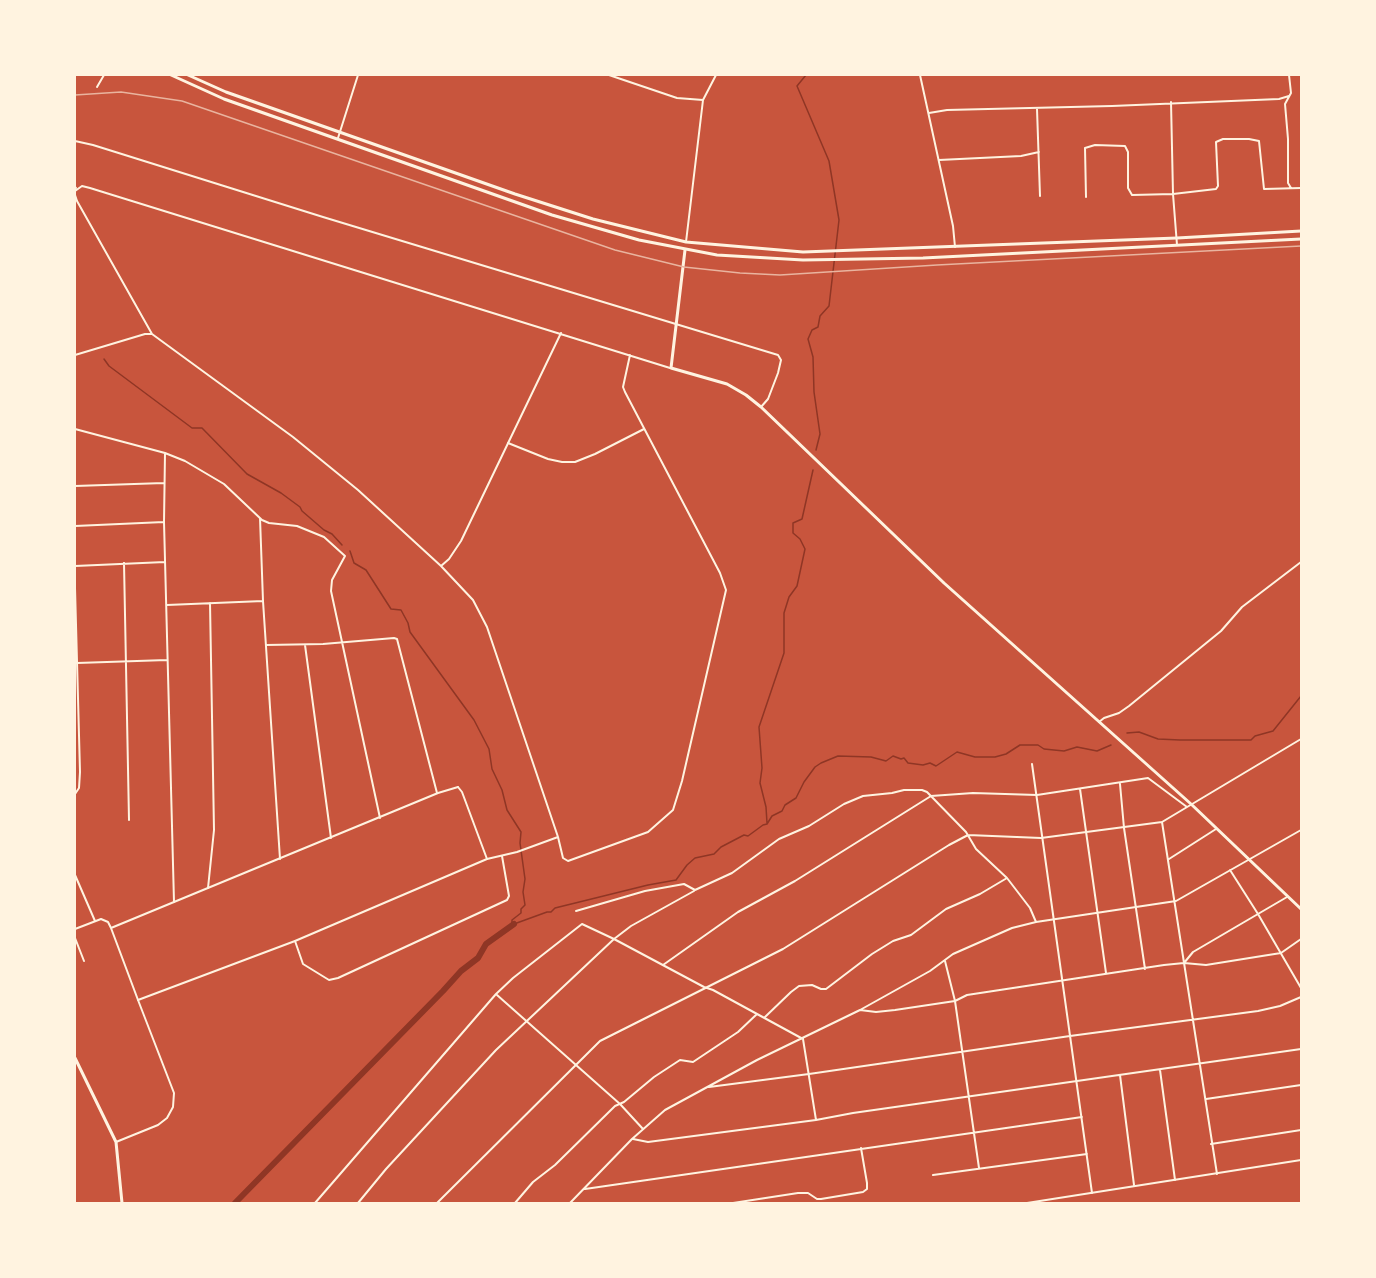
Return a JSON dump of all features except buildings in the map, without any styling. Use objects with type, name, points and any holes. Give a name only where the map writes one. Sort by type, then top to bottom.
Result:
[{"type":"main road","points":[[171,75],[224,99],[552,215],[639,240],[717,255],[803,260],[957,257],[1301,239]]},
{"type":"main road","points":[[188,75],[226,92],[514,194],[593,219],[686,242],[803,252],[1301,231]]},
{"type":"main road","points":[[686,242],[671,368],[727,384],[761,407],[944,583],[1099,722],[1301,909]]},
{"type":"main road","points":[[1054,242],[1055,251]]},
{"type":"main road","points":[[955,247],[957,257]]},
{"type":"main road","points":[[75,1058],[116,1142],[122,1203]]},
{"type":"street","points":[[97,87],[104,75]]},
{"type":"street","points":[[338,138],[358,75]]},
{"type":"street","points":[[609,75],[677,98],[703,100]]},
{"type":"street","points":[[686,242],[703,100],[716,75]]},
{"type":"street","points":[[920,75],[954,226],[955,247]]},
{"type":"street","points":[[1289,75],[1292,88],[1285,104],[1288,183],[1291,188]]},
{"type":"street","points":[[929,113],[947,110],[1280,99],[1289,96]]},
{"type":"street","points":[[1170,102],[1177,246]]},
{"type":"street","points":[[1037,108],[1041,196]]},
{"type":"street","points":[[1086,197],[1084,150],[1088,146],[1121,145],[1127,148],[1128,188],[1132,195],[1173,194],[1215,190],[1218,186],[1217,141],[1249,138],[1260,142],[1263,186],[1267,190],[1301,188]]},
{"type":"street","points":[[75,141],[781,357],[781,365],[773,387],[768,399],[761,407]]},
{"type":"street","points":[[939,160],[1021,156],[1039,152]]},
{"type":"street","points":[[152,334],[76,201],[75,190],[82,186],[671,368]]},
{"type":"street","points":[[75,355],[145,333],[163,340],[293,437],[358,490],[441,566],[473,600],[487,627],[558,837],[563,858],[570,861],[648,832],[673,810],[682,781],[726,590],[720,573],[624,387],[630,355]]},
{"type":"street","points":[[441,566],[461,541],[561,333]]},
{"type":"street","points":[[508,443],[548,459],[575,462],[644,428]]},
{"type":"street","points":[[75,429],[165,453],[197,467],[214,477],[260,518],[269,523],[297,526],[324,537],[345,556],[331,588],[380,818]]},
{"type":"street","points":[[165,453],[164,522],[174,902]]},
{"type":"street","points":[[75,486],[164,483]]},
{"type":"street","points":[[260,518],[263,601],[280,859]]},
{"type":"street","points":[[75,526],[164,522]]},
{"type":"street","points":[[75,566],[166,562]]},
{"type":"street","points":[[1099,722],[1129,706],[1221,631],[1242,607],[1301,562]]},
{"type":"street","points":[[124,563],[129,820]]},
{"type":"street","points":[[75,588],[80,772],[79,788],[75,794]]},
{"type":"street","points":[[167,605],[263,601]]},
{"type":"street","points":[[208,888],[214,830],[210,603]]},
{"type":"street","points":[[266,645],[397,639],[438,793]]},
{"type":"street","points":[[305,644],[332,838]]},
{"type":"street","points":[[77,663],[168,660]]},
{"type":"street","points":[[437,1203],[605,1038],[783,949],[968,835],[1041,838],[1162,822],[1301,739]]},
{"type":"street","points":[[1032,764],[1092,1193]]},
{"type":"street","points":[[663,964],[738,912],[795,881],[931,796],[973,793],[1036,795],[1148,778],[1189,806]]},
{"type":"street","points":[[1119,783],[1145,969]]},
{"type":"street","points":[[111,928],[438,793],[458,787],[462,792],[487,859]]},
{"type":"street","points":[[1080,789],[1096,913],[1107,974]]},
{"type":"street","points":[[358,1203],[386,1169],[495,1050],[614,939],[631,926],[695,890],[732,873],[779,839],[809,826],[844,804],[863,796],[892,794],[904,790],[927,792],[968,835],[976,849],[1007,878],[1030,908],[1036,922]]},
{"type":"street","points":[[1162,822],[1217,1174]]},
{"type":"street","points":[[1168,859],[1216,829]]},
{"type":"street","points":[[570,1203],[632,1139],[665,1110],[860,1010],[945,961],[953,954],[1012,928],[1036,922],[1176,901],[1301,830]]},
{"type":"street","points":[[138,1000],[295,941],[487,859],[525,850],[558,837]]},
{"type":"street","points":[[295,941],[303,964],[328,980],[338,978],[508,900],[502,856]]},
{"type":"street","points":[[1230,870],[1301,988]]},
{"type":"street","points":[[75,875],[95,921]]},
{"type":"street","points":[[765,1017],[799,986],[812,985],[826,989],[893,941],[911,935],[946,909],[980,894],[1007,878]]},
{"type":"street","points":[[576,910],[645,891],[684,884],[695,890]]},
{"type":"street","points":[[1184,963],[1193,952],[1288,897]]},
{"type":"street","points":[[75,929],[104,919],[108,922],[174,1093],[173,1107],[167,1118],[158,1125],[116,1142]]},
{"type":"street","points":[[315,1203],[496,994],[580,925],[584,924],[663,964],[803,1039]]},
{"type":"street","points":[[75,938],[84,961]]},
{"type":"street","points":[[860,1010],[876,1012],[955,1000],[967,995],[1107,974],[1184,963],[1206,965],[1281,953],[1301,939]]},
{"type":"street","points":[[945,961],[955,1000],[979,1168]]},
{"type":"street","points":[[496,994],[574,1066],[620,1104],[643,1129]]},
{"type":"street","points":[[706,1087],[1270,1009],[1301,997]]},
{"type":"street","points":[[515,1203],[533,1182],[555,1165],[615,1106],[680,1060],[693,1062],[738,1032],[757,1014]]},
{"type":"street","points":[[803,1039],[816,1120]]},
{"type":"street","points":[[632,1139],[648,1142],[816,1120],[1076,1080],[1301,1049]]},
{"type":"street","points":[[1160,1070],[1175,1180]]},
{"type":"street","points":[[1120,1075],[1135,1186]]},
{"type":"street","points":[[1206,1099],[1301,1085]]},
{"type":"street","points":[[585,1189],[1082,1117]]},
{"type":"street","points":[[1211,1144],[1301,1130]]},
{"type":"street","points":[[733,1203],[798,1193],[821,1199],[866,1190],[867,1181],[861,1148]]},
{"type":"street","points":[[933,1175],[1087,1154]]},
{"type":"street","points":[[1027,1203],[1052,1201],[1301,1160]]},
{"type":"waterway","points":[[806,75],[797,86],[829,161],[839,220],[829,306],[820,316],[818,327],[812,330],[808,339],[813,357],[814,392],[820,434],[816,450]]},
{"type":"waterway","points":[[104,359],[109,366],[192,428],[202,428],[247,474],[281,493],[300,507],[342,545]]},
{"type":"waterway","points":[[767,823],[760,783],[762,768],[759,727],[784,653],[784,613],[789,597],[797,586],[805,549],[800,539],[793,533],[793,523],[802,519],[813,470]]},
{"type":"waterway","points":[[350,551],[354,563],[366,570],[391,609],[401,610],[410,632],[474,720],[489,749],[492,769],[502,790],[507,810],[521,832],[525,905],[521,913],[512,920],[512,925]]},
{"type":"waterway","points":[[1127,733],[1139,732],[1158,739],[1251,740],[1255,736],[1273,731],[1301,696]]},
{"type":"waterway","points":[[514,924],[551,912],[555,908],[676,880],[695,858],[714,854],[721,847],[744,835],[748,836],[767,824],[772,816],[782,811],[785,805],[796,798],[815,767],[838,756],[871,757],[886,761],[893,756],[904,758],[908,763],[923,765],[930,763],[936,766],[957,752],[975,757],[995,757],[1006,754],[1020,745],[1038,745],[1044,749],[1064,751],[1077,747],[1097,751],[1111,745]]},
{"type":"waterway","points":[[235,1203],[461,971],[478,958],[486,944],[514,924]]},
{"type":"railway","points":[[75,95],[121,92],[182,101],[615,250],[684,267],[780,275],[1301,246]]}]
